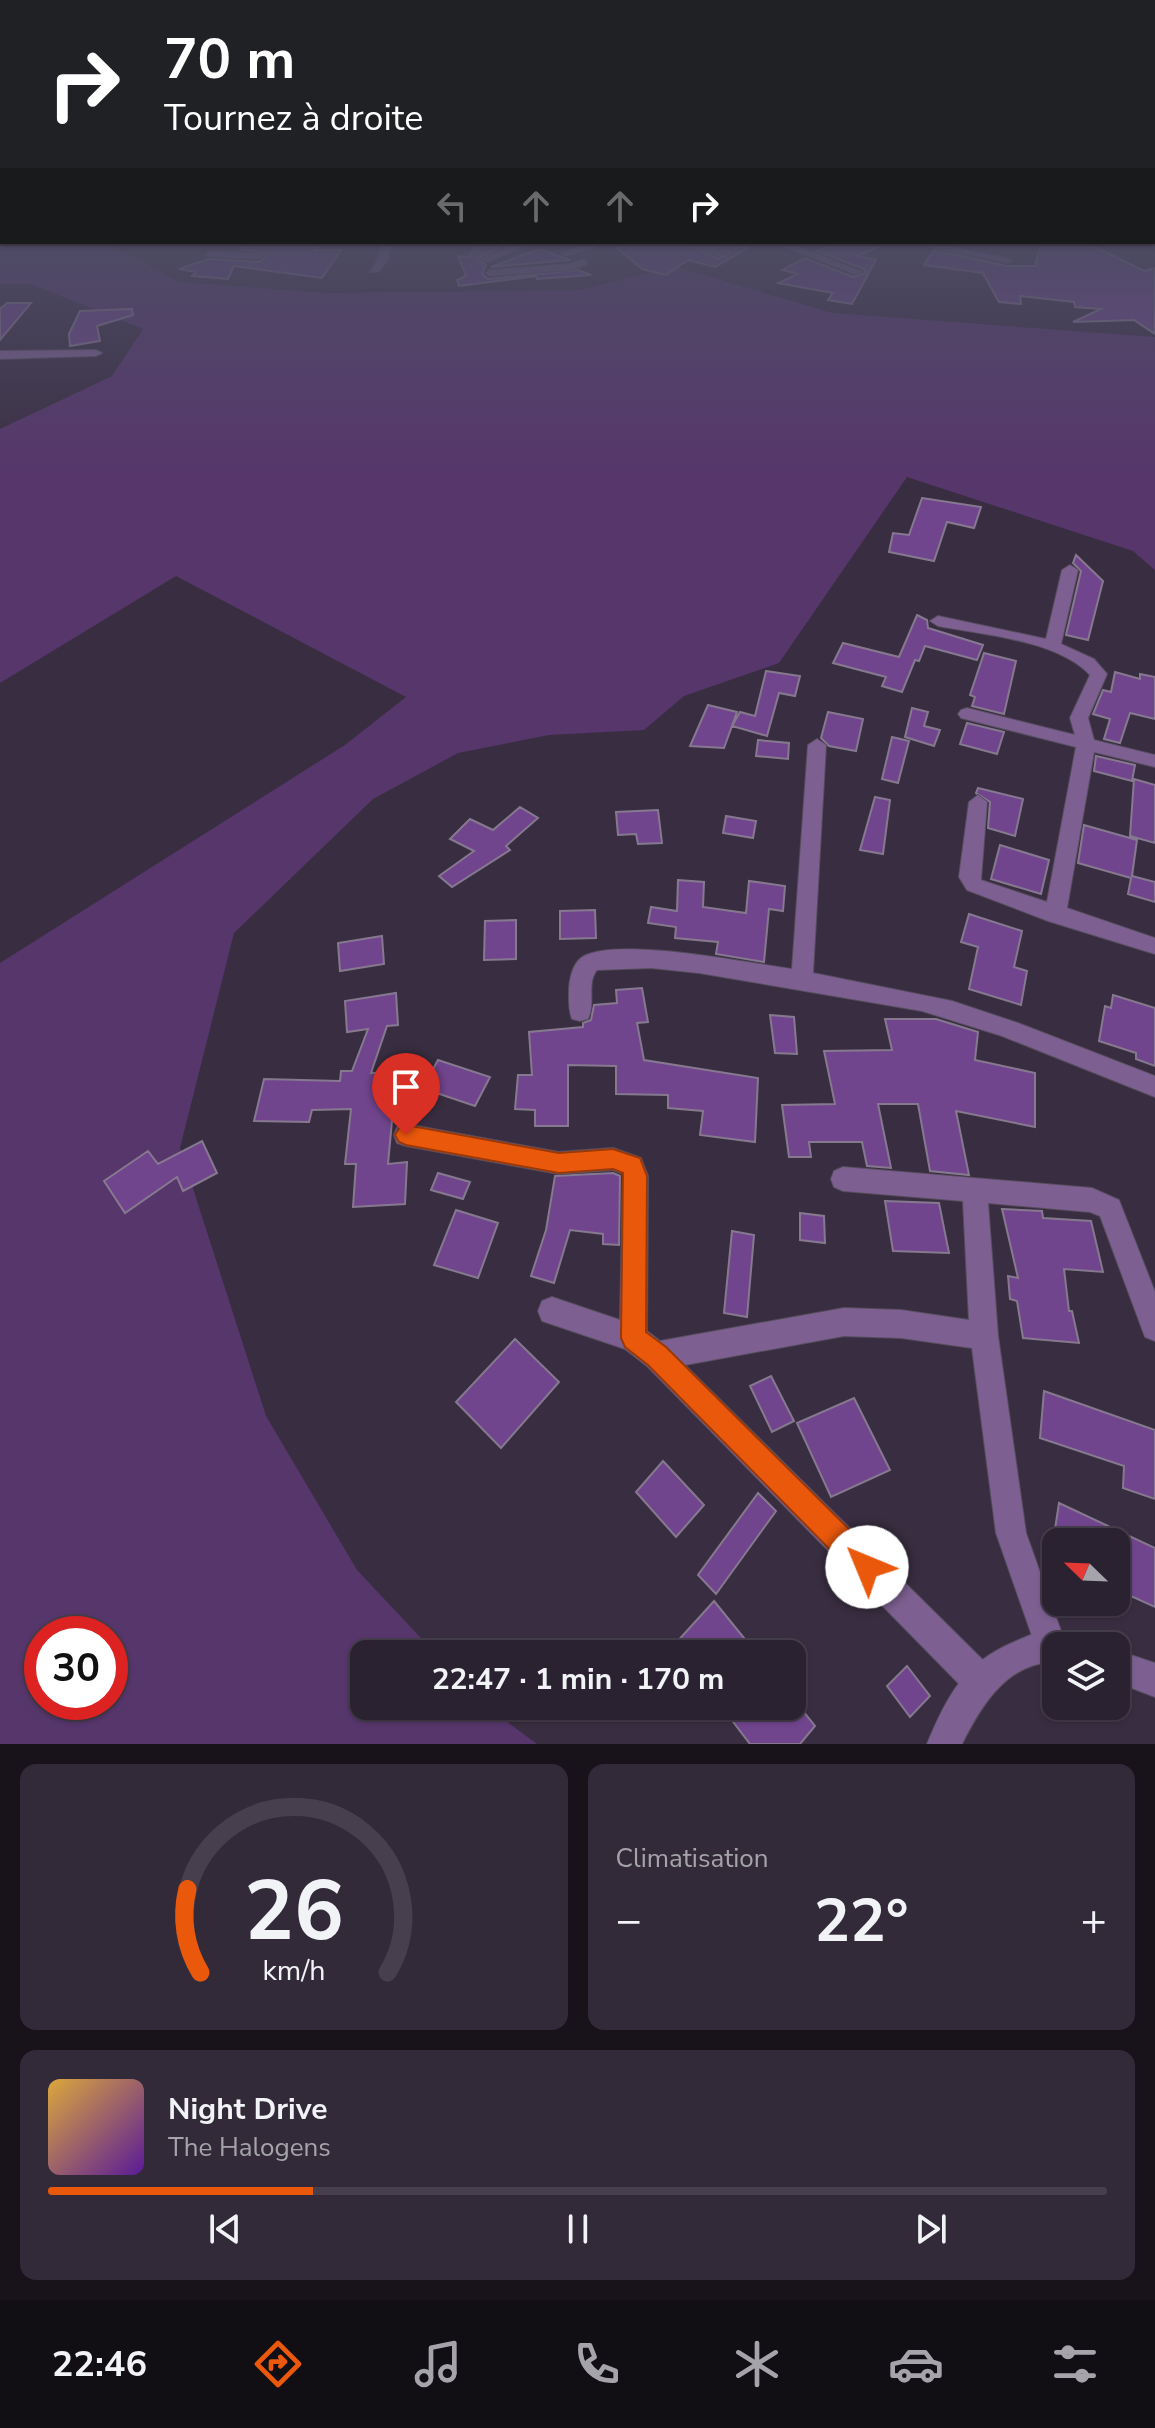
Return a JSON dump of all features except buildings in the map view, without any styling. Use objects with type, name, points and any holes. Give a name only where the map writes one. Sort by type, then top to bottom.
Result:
[{"type":"street","points":[[0,355],[96,353]]},
{"type":"street","points":[[1052,647],[1070,570]]},
{"type":"street","points":[[938,621],[1052,647],[1092,663],[1099,674],[1079,718],[1086,744],[1055,915]]},
{"type":"street","points":[[967,714],[1155,761]]},
{"type":"street","points":[[802,982],[817,745]]},
{"type":"street","points":[[978,802],[969,877],[974,885],[1055,915],[1155,946]]},
{"type":"street","points":[[580,1012],[581,975],[590,963],[604,959],[671,960],[922,1002],[1053,1046],[1155,1087]]},
{"type":"street","points":[[406,1135],[559,1163],[613,1159],[632,1166],[636,1176],[645,1347]]},
{"type":"street","points":[[843,1179],[1092,1200],[1110,1208],[1155,1327]]},
{"type":"street","points":[[975,1190],[984,1336],[1011,1533],[1048,1632]]},
{"type":"street","points":[[552,1311],[645,1347],[979,1680]]},
{"type":"street","points":[[645,1347],[844,1322],[901,1324],[984,1336]]},
{"type":"street","points":[[944,1744],[979,1680],[1022,1654],[1042,1649]]},
{"type":"street","points":[[1130,1671],[1155,1680]]},
{"type":"shaded area","points":[[122,320],[931,320],[1155,337],[1155,570],[1133,551],[907,477],[779,663],[684,696],[644,730],[549,735],[458,753],[373,799],[234,933],[180,1148],[266,1416],[357,1570],[423,1640],[350,1640],[350,1720],[505,1720],[537,1744],[0,1744],[0,963],[345,745],[406,697],[176,576],[0,683],[0,429],[112,376],[143,329]]},
{"type":"route","points":[[406,1135],[559,1163],[613,1159],[632,1166],[636,1176],[633,1338],[657,1356],[867,1567]]}]
